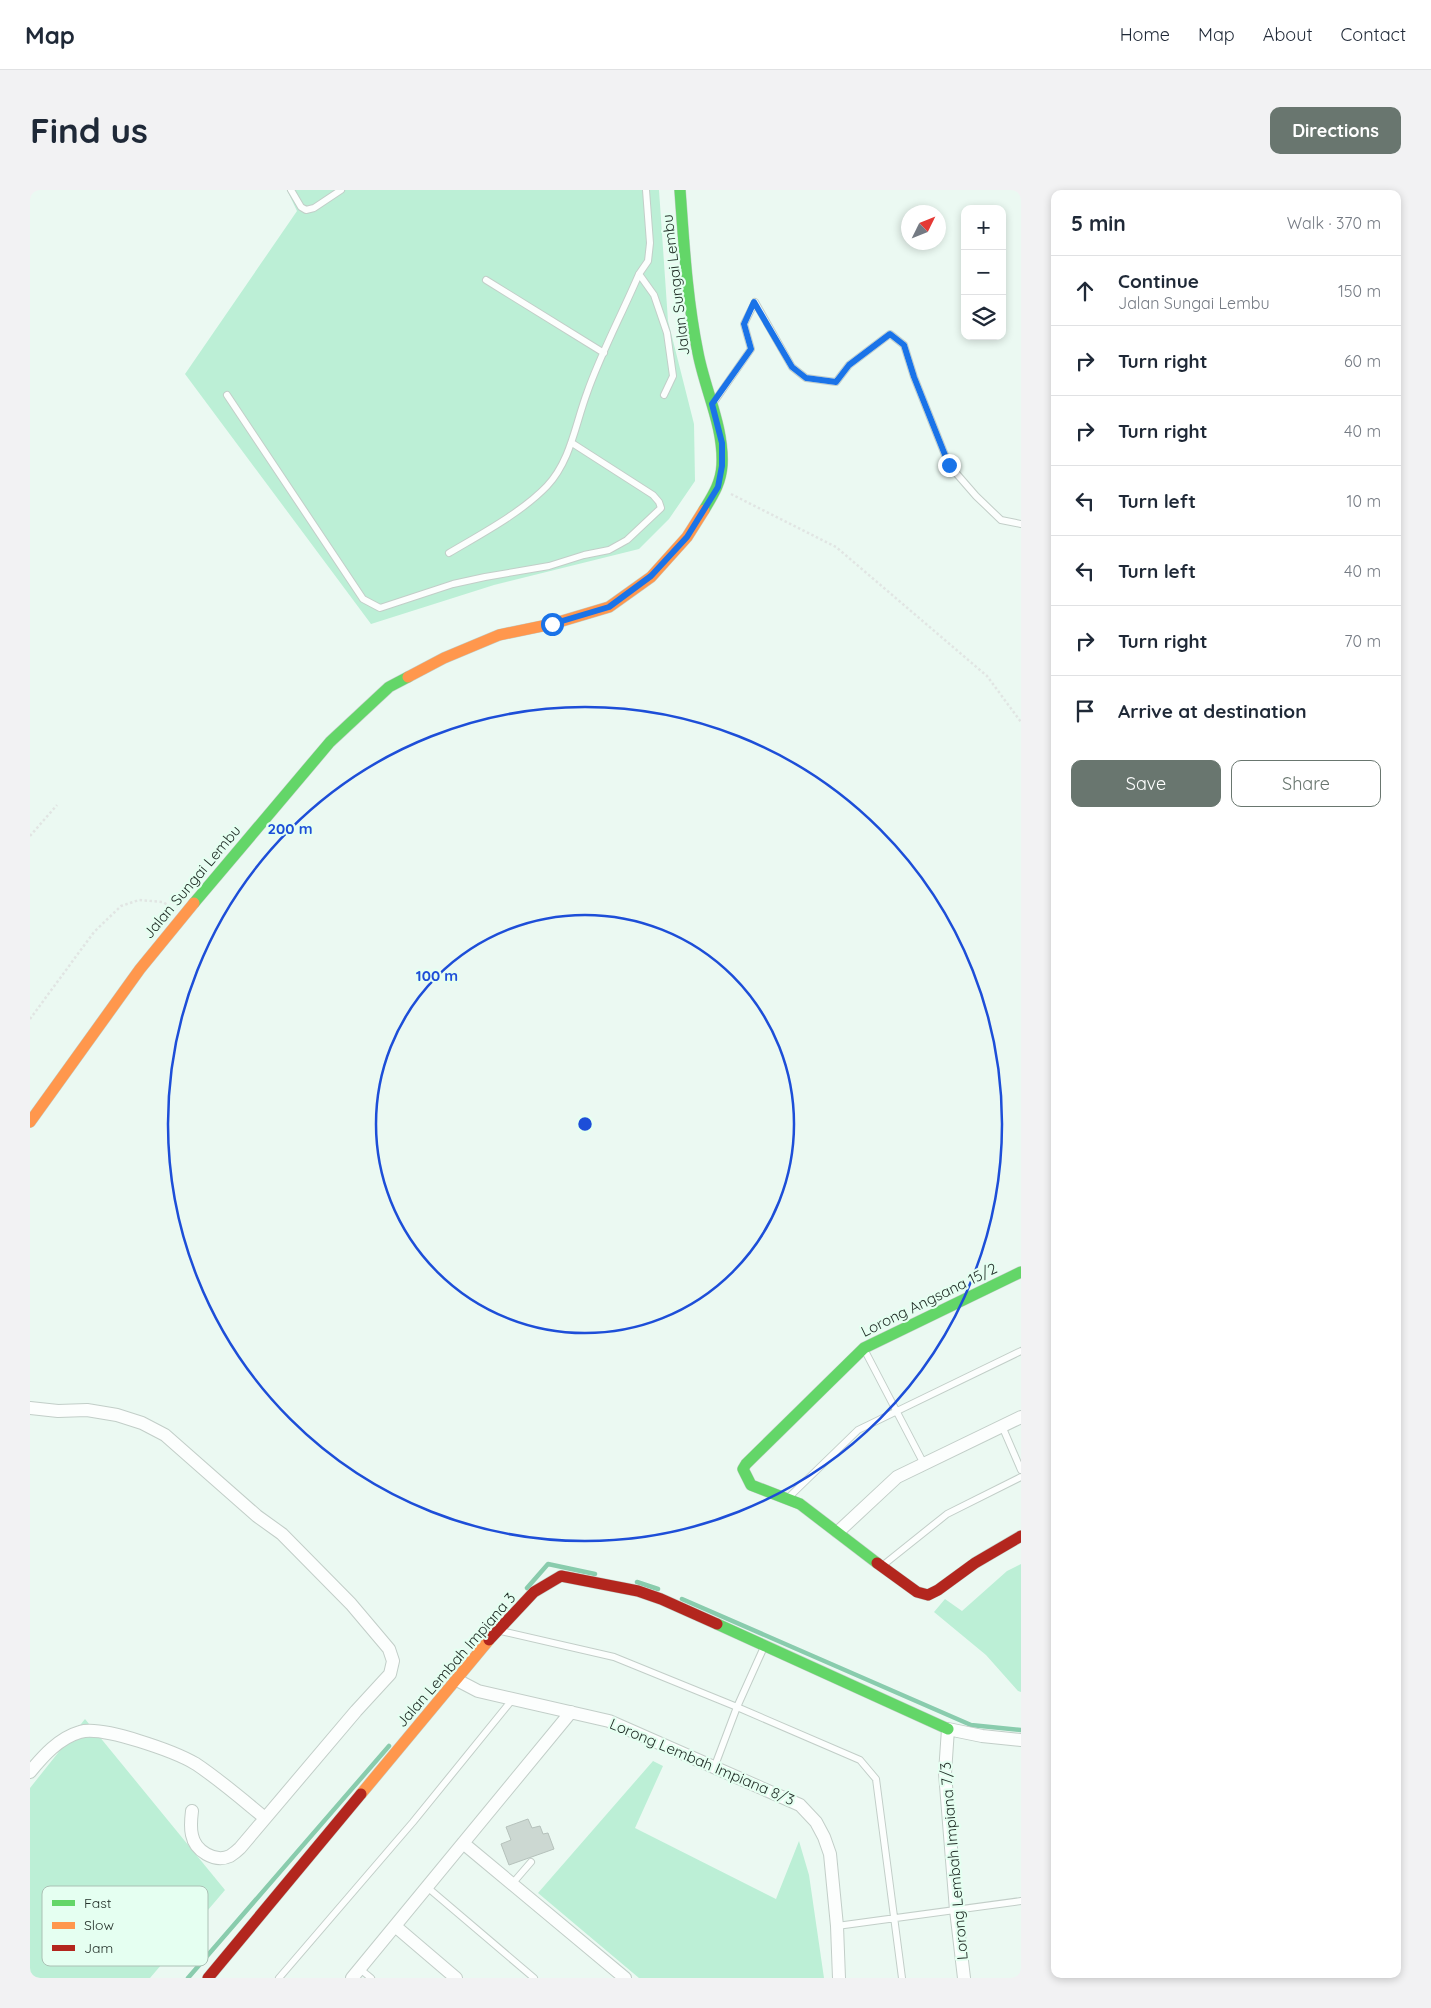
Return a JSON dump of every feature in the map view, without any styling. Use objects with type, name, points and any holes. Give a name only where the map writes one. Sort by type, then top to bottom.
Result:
[{"type":"street","name":"Jalan Sungai Lembu","points":[[30,1122],[140,969],[183,916],[324,749],[389,687],[444,658],[498,635],[552,624],[609,607],[651,576],[687,537],[718,487],[722,466],[722,443],[698,354],[688,291],[680,190]]},
{"type":"street","name":"Lorong Angsana 15/2","points":[[786,1499],[751,1485],[743,1469],[864,1348],[1021,1272]]},
{"type":"street","points":[[30,1408],[58,1411],[87,1410],[142,1423],[166,1435],[257,1516],[282,1534],[351,1604],[389,1649],[393,1661],[390,1674],[356,1711],[309,1769],[240,1848],[229,1856],[220,1858],[207,1855],[192,1838],[190,1828],[192,1811]]},
{"type":"street","points":[[838,1532],[897,1477],[1021,1416]]},
{"type":"street","points":[[786,1499],[800,1504],[917,1592],[928,1595],[938,1590],[974,1563],[1021,1536]]},
{"type":"street","name":"Jalan Lembah Impiana 3","points":[[208,1978],[497,1630],[549,1580],[561,1576],[638,1591],[661,1599],[948,1729]]},
{"type":"street","name":"Lorong Lembah Impiana 8/3","points":[[457,1680],[478,1691],[609,1721],[800,1805],[816,1822],[830,1854],[837,1926],[838,1978]]},
{"type":"street","points":[[356,1973],[571,1712]]},
{"type":"street","points":[[948,1729],[982,1736],[1021,1740]]},
{"type":"street","name":"Lorong Lembah Impiana 7/3","points":[[948,1729],[944,1773],[964,1978]]},
{"type":"street","points":[[30,1772],[44,1755],[80,1732],[93,1730],[116,1734],[147,1744],[195,1764],[265,1818]]},
{"type":"street","points":[[463,1843],[625,1978]]},
{"type":"street","points":[[395,1926],[456,1978]]},
{"type":"lane","points":[[291,190],[301,206],[306,210],[314,208],[341,190]]},
{"type":"lane","points":[[449,553],[514,513],[546,487],[561,468],[572,443],[587,393],[639,274],[648,261],[650,243],[646,190]]},
{"type":"lane","points":[[639,274],[654,295],[667,333],[673,376],[664,395]]},
{"type":"lane","points":[[486,280],[604,353]]},
{"type":"lane","points":[[712,404],[751,349],[744,324],[754,302],[792,367],[806,378],[836,382],[849,365],[890,334],[904,345],[914,377],[949,465],[976,496],[1001,520],[1021,524]]},
{"type":"lane","points":[[227,395],[363,599],[380,608],[452,584],[549,566],[584,555],[609,550],[627,540],[661,508],[653,495],[572,443]]},
{"type":"lane","points":[[864,1348],[924,1464]]},
{"type":"lane","points":[[786,1499],[858,1430],[1021,1351]]},
{"type":"lane","points":[[1002,1426],[1021,1470]]},
{"type":"lane","points":[[882,1567],[947,1514],[1021,1476]]},
{"type":"lane","points":[[497,1630],[614,1657],[860,1760],[876,1779],[896,1918],[902,1978]]},
{"type":"lane","points":[[714,1768],[737,1707],[764,1646]]},
{"type":"lane","points":[[279,1978],[414,1822],[512,1700]]},
{"type":"lane","points":[[512,1884],[531,1862]]},
{"type":"lane","points":[[427,1887],[534,1978]]},
{"type":"lane","points":[[837,1926],[1021,1901]]},
{"type":"lane","points":[[356,1973],[371,1978]]},
{"type":"path","points":[[718,487],[836,547],[988,676],[1021,722]]},
{"type":"path","points":[[30,836],[57,805]]},
{"type":"path","points":[[30,1019],[94,932],[121,906],[139,900],[163,902],[183,916]]},
{"type":"green space","points":[[287,190],[659,190],[668,321],[694,424],[695,481],[669,519],[639,549],[494,585],[371,624],[185,374],[297,211]]},
{"type":"green space","points":[[1021,1564],[1021,1692],[986,1655],[934,1612],[945,1599],[962,1611],[1007,1571]]},
{"type":"green space","points":[[85,1719],[225,1890],[208,1910],[208,1886],[42,1886],[42,1966],[160,1966],[150,1978],[30,1978],[30,1788]]},
{"type":"green space","points":[[653,1761],[663,1766],[635,1828],[776,1899],[799,1841],[809,1875],[824,1978],[639,1978],[538,1893]]},
{"type":"building","points":[[528,1819],[532,1828],[540,1826],[543,1834],[548,1833],[554,1849],[509,1865],[501,1844],[511,1840],[506,1827]]},
{"type":"waterway","points":[[527,1588],[548,1564],[595,1574]]},
{"type":"waterway","points":[[637,1582],[658,1589]]},
{"type":"waterway","points":[[682,1599],[971,1725],[1021,1730]]},
{"type":"waterway","points":[[208,1955],[389,1746]]},
{"type":"waterway","points":[[188,1978],[198,1966]]},
{"type":"traffic: fast","points":[[680,190],[686,272],[694,333],[701,367],[717,423],[722,451],[720,478],[704,510]]},
{"type":"traffic: fast","points":[[194,903],[330,742],[389,687],[408,677]]},
{"type":"traffic: fast","points":[[877,1563],[800,1504],[751,1485],[743,1469],[864,1348],[1021,1272]]},
{"type":"traffic: fast","points":[[717,1624],[948,1729]]},
{"type":"traffic: slow","points":[[408,677],[444,658],[499,635],[552,624],[609,607],[651,577],[687,537],[704,510]]},
{"type":"traffic: slow","points":[[30,1122],[140,969],[194,903]]},
{"type":"traffic: slow","points":[[361,1794],[489,1640]]},
{"type":"traffic: jam","points":[[877,1563],[917,1592],[928,1595],[975,1563],[1021,1536]]},
{"type":"traffic: jam","points":[[489,1640],[534,1592],[561,1576],[638,1591],[717,1624]]},
{"type":"traffic: jam","points":[[208,1978],[361,1794]]},
{"type":"route","points":[[552,624],[609,607],[630,594],[651,576],[687,537],[718,487],[722,466],[722,443],[712,404],[751,349],[744,324],[754,302],[792,367],[806,378],[836,382],[849,365],[890,334],[904,345],[914,377],[949,465]]}]
